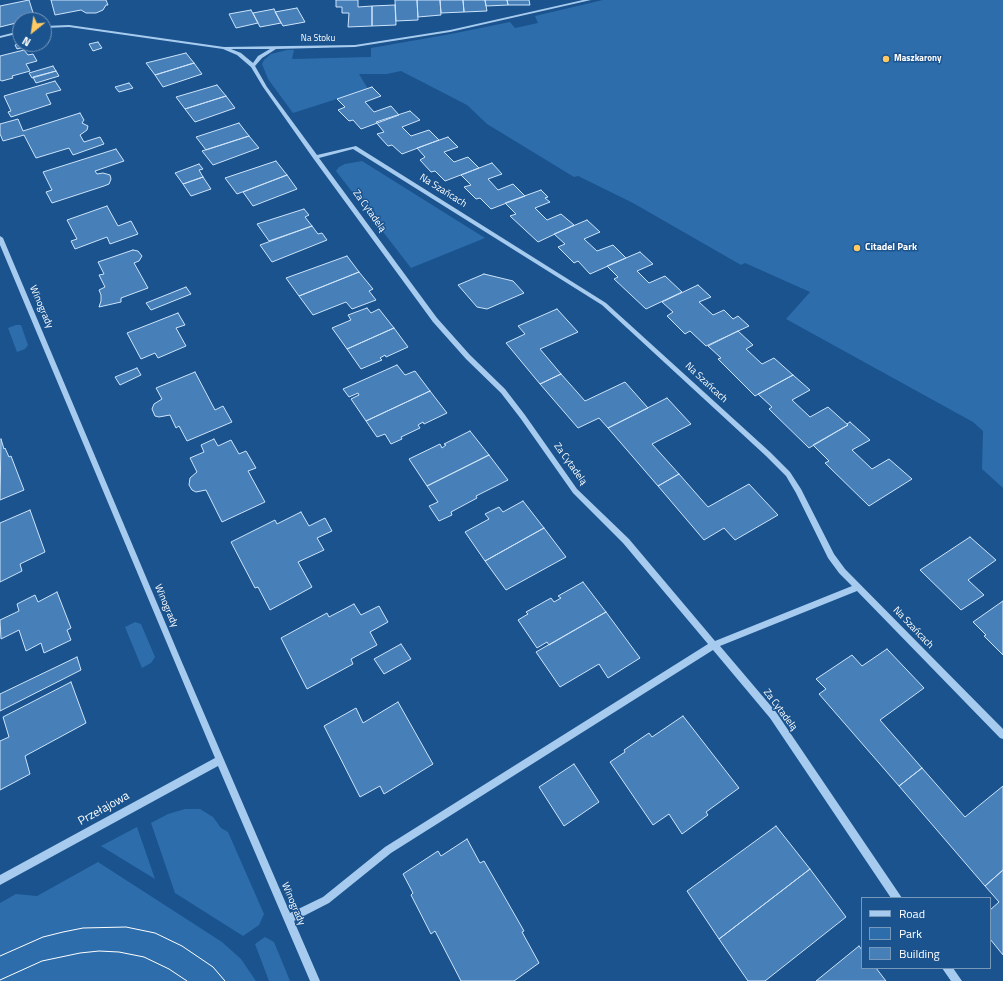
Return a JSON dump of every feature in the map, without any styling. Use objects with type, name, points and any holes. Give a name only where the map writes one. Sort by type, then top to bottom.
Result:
[{"type":"street","name":"Na Stoku","points":[[52,27],[69,26],[224,48],[337,47],[373,45],[450,32],[589,0]]},
{"type":"street","points":[[0,37],[12,34]]},
{"type":"street","points":[[253,66],[260,57],[277,47]]},
{"type":"street","name":"Za Cytadelą","points":[[224,48],[239,54],[253,66],[265,87],[315,157],[435,320],[468,357],[503,391],[575,491],[626,541],[773,715],[896,897]]},
{"type":"street","name":"Na Szańcach","points":[[315,157],[354,147],[604,304],[788,474],[799,491],[831,556],[858,587],[1003,734]]},
{"type":"street","name":"Winogrady","points":[[0,238],[314,981]]},
{"type":"street","points":[[288,919],[326,900],[388,850],[714,645],[858,587]]},
{"type":"street","name":"Przełajowa","points":[[0,880],[220,760]]},
{"type":"street","points":[[949,969],[957,981]]},
{"type":"green space","name":"Citadel Park","points":[[603,0],[1003,0],[1003,488],[982,469],[983,431],[973,422],[786,319],[810,292],[745,263],[741,265],[633,203],[578,176],[574,177],[487,124],[467,105],[401,71],[387,74],[359,74],[368,89],[293,113],[268,79],[262,64],[271,54],[287,50],[294,50],[292,59],[371,57],[371,48],[510,22],[515,28],[538,23],[535,16]]},
{"type":"green space","points":[[362,161],[485,238],[411,268],[336,171],[339,167],[345,164]]},
{"type":"green space","points":[[21,325],[28,345],[25,349],[17,352],[8,328]]},
{"type":"green space","points":[[135,622],[141,624],[155,657],[151,663],[142,668],[125,627]]},
{"type":"green space","points":[[185,809],[200,809],[213,817],[221,828],[228,832],[264,914],[259,925],[243,936],[175,893],[151,823],[168,814]]},
{"type":"green space","points":[[137,827],[155,879],[101,846]]},
{"type":"green space","points":[[98,862],[222,942],[241,959],[256,981],[0,981],[0,903],[16,894],[37,896]]},
{"type":"green space","points":[[265,937],[274,942],[290,981],[269,981],[255,944]]},
{"type":"building","points":[[29,0],[33,12],[12,12],[12,24],[0,27],[0,6]]},
{"type":"building","points":[[51,0],[106,0],[108,5],[106,5],[103,10],[96,13],[86,13],[81,10],[55,15]]},
{"type":"building","points":[[336,0],[358,0],[358,7],[372,6],[372,26],[348,27],[349,13],[342,13],[342,7],[336,7]]},
{"type":"building","points":[[395,0],[417,0],[418,20],[396,21]]},
{"type":"building","points":[[417,0],[440,0],[441,15],[418,17]]},
{"type":"building","points":[[440,0],[463,0],[464,12],[441,13]]},
{"type":"building","points":[[463,0],[485,0],[487,11],[464,12]]},
{"type":"building","points":[[485,0],[507,0],[508,5],[486,6]]},
{"type":"building","points":[[507,0],[529,0],[530,5],[508,5]]},
{"type":"building","points":[[395,5],[396,25],[372,26],[372,6]]},
{"type":"building","points":[[297,8],[305,22],[283,26],[275,12]]},
{"type":"building","points":[[274,9],[281,23],[260,27],[253,13]]},
{"type":"building","points":[[251,10],[258,23],[236,28],[229,14]]},
{"type":"building","points":[[98,42],[102,48],[93,51],[89,44]]},
{"type":"building","points":[[16,52],[26,52],[28,55],[33,54],[37,61],[26,64],[30,71],[12,76],[13,78],[2,81],[0,80],[0,56]]},
{"type":"building","points":[[186,53],[194,63],[155,75],[146,63]]},
{"type":"building","points":[[194,63],[202,74],[163,87],[155,75]]},
{"type":"building","points":[[53,66],[56,71],[32,78],[29,73]]},
{"type":"building","points":[[56,71],[59,76],[36,83],[33,77]]},
{"type":"building","points":[[55,81],[61,90],[46,94],[51,104],[11,117],[8,112],[11,111],[4,96]]},
{"type":"building","points":[[129,83],[133,88],[119,92],[115,87]]},
{"type":"building","points":[[217,85],[226,96],[185,109],[176,97]]},
{"type":"building","points":[[372,87],[381,96],[365,102],[374,112],[391,106],[399,115],[361,129],[353,120],[349,121],[338,110],[345,107],[337,99]]},
{"type":"building","points":[[226,96],[235,108],[195,122],[185,109]]},
{"type":"building","points":[[410,111],[420,120],[402,127],[411,136],[429,130],[439,140],[402,154],[392,145],[388,146],[377,134],[384,132],[376,122]]},
{"type":"building","points":[[80,113],[84,120],[82,123],[88,126],[87,130],[80,135],[84,142],[100,137],[104,144],[73,155],[69,148],[36,158],[24,135],[3,141],[0,134],[0,124],[18,119],[23,131]]},
{"type":"building","points":[[239,123],[249,136],[206,150],[196,137]]},
{"type":"building","points":[[249,136],[259,148],[213,165],[202,151]]},
{"type":"building","points":[[448,137],[458,147],[444,152],[454,162],[468,157],[479,168],[445,181],[435,171],[431,172],[420,160],[425,157],[417,148]]},
{"type":"building","points":[[116,149],[124,161],[95,171],[97,174],[103,173],[110,175],[111,179],[109,184],[52,203],[46,192],[52,190],[43,172]]},
{"type":"building","points":[[276,161],[287,175],[237,194],[225,178]]},
{"type":"building","points":[[492,163],[502,174],[488,179],[498,190],[513,184],[525,196],[491,209],[480,198],[476,199],[464,187],[471,185],[461,175]]},
{"type":"building","points":[[199,164],[203,169],[199,170],[203,177],[183,184],[175,173]]},
{"type":"building","points":[[287,175],[297,189],[253,206],[243,192]]},
{"type":"building","points":[[203,177],[211,189],[191,196],[183,184]]},
{"type":"building","points":[[541,190],[548,197],[545,198],[550,202],[535,208],[547,220],[561,214],[574,225],[538,242],[510,216],[516,214],[505,203]]},
{"type":"building","points":[[107,206],[118,226],[131,221],[138,234],[110,244],[107,237],[75,249],[71,241],[77,239],[67,220]]},
{"type":"building","points":[[304,209],[309,215],[305,217],[312,226],[269,241],[257,224]]},
{"type":"building","points":[[587,220],[600,232],[584,239],[597,251],[613,245],[626,258],[590,274],[578,261],[574,263],[558,247],[565,244],[554,234]]},
{"type":"building","points":[[312,226],[318,234],[322,233],[327,240],[272,262],[260,245]]},
{"type":"building","points":[[133,250],[138,251],[142,256],[139,261],[134,263],[148,288],[121,298],[121,302],[99,307],[101,295],[99,290],[105,287],[99,275],[104,274],[98,262]]},
{"type":"building","points":[[640,252],[653,264],[637,271],[649,283],[665,276],[682,292],[646,309],[614,279],[618,277],[607,266]]},
{"type":"building","points":[[347,256],[359,272],[299,296],[286,278]]},
{"type":"building","points":[[359,272],[373,289],[369,291],[376,300],[352,309],[346,302],[313,315],[299,296]]},
{"type":"building","points":[[484,274],[513,281],[524,293],[487,309],[477,307],[458,285]]},
{"type":"building","points":[[698,285],[711,297],[699,302],[713,315],[724,310],[733,319],[738,316],[749,326],[706,346],[690,331],[685,334],[667,316],[673,312],[662,302]]},
{"type":"building","points":[[186,287],[191,294],[151,310],[146,303]]},
{"type":"building","points":[[367,308],[371,313],[379,309],[394,328],[347,349],[332,328],[351,320],[348,315]]},
{"type":"building","points":[[557,309],[578,332],[540,349],[561,374],[540,384],[506,343],[525,334],[518,326]]},
{"type":"building","points":[[178,313],[185,325],[176,328],[186,346],[158,358],[155,353],[141,359],[127,333]]},
{"type":"building","points":[[394,328],[408,347],[386,357],[385,355],[380,358],[382,360],[361,369],[347,349]]},
{"type":"building","points":[[738,331],[753,345],[746,349],[762,364],[774,358],[793,375],[755,396],[718,359],[721,358],[708,346]]},
{"type":"building","points":[[397,365],[405,375],[415,371],[430,391],[366,421],[351,399],[359,395],[358,393],[349,397],[343,389]]},
{"type":"building","points":[[137,368],[141,375],[120,385],[115,377]]},
{"type":"building","points":[[195,372],[215,410],[223,406],[232,422],[187,441],[179,426],[176,428],[170,415],[159,417],[155,416],[152,409],[154,404],[162,399],[156,388]]},
{"type":"building","points":[[561,374],[585,401],[625,382],[648,408],[608,428],[599,418],[578,428],[540,384]]},
{"type":"building","points":[[793,375],[810,390],[792,400],[810,417],[828,407],[848,425],[809,448],[769,409],[772,407],[758,394]]},
{"type":"building","points":[[430,391],[447,413],[424,424],[423,422],[418,425],[420,428],[401,437],[402,439],[391,444],[385,434],[377,437],[366,421]]},
{"type":"building","points":[[667,398],[691,424],[652,444],[679,474],[658,486],[608,428]]},
{"type":"building","points":[[850,422],[870,440],[852,450],[872,469],[889,459],[912,479],[869,506],[825,463],[829,461],[813,445],[848,425],[847,424]]},
{"type":"building","points":[[470,431],[489,455],[427,486],[409,459],[440,444],[442,448],[446,445],[444,444]]},
{"type":"building","points":[[1,439],[4,449],[5,448],[9,457],[11,456],[24,490],[0,500]]},
{"type":"building","points":[[214,439],[218,446],[231,440],[239,454],[246,451],[256,468],[248,471],[265,502],[222,522],[206,490],[196,492],[192,490],[189,485],[190,478],[197,472],[190,458],[204,452],[201,445]]},
{"type":"building","points":[[489,455],[508,480],[476,496],[477,498],[451,512],[452,515],[439,521],[429,506],[438,502],[427,486]]},
{"type":"building","points":[[679,474],[708,507],[749,484],[778,515],[735,540],[724,528],[704,540],[658,486]]},
{"type":"building","points":[[523,501],[544,528],[485,561],[465,532],[489,519],[485,514],[499,507],[503,512]]},
{"type":"building","points":[[30,510],[45,552],[20,564],[22,571],[0,582],[0,523]]},
{"type":"building","points":[[301,512],[309,526],[325,518],[332,531],[317,538],[324,550],[298,562],[312,587],[270,610],[258,587],[255,588],[231,542],[275,520],[277,524]]},
{"type":"building","points":[[544,528],[566,557],[506,590],[485,561]]},
{"type":"building","points":[[970,537],[996,560],[968,580],[984,595],[961,610],[920,570]]},
{"type":"building","points":[[583,582],[606,612],[549,645],[547,642],[537,648],[518,620],[528,614],[526,612],[551,598],[554,602],[561,598],[558,596]]},
{"type":"building","points":[[57,592],[71,628],[67,630],[71,640],[44,653],[41,643],[26,651],[19,630],[1,639],[0,620],[19,611],[17,604],[35,595],[38,602]]},
{"type":"building","points":[[1003,601],[1003,655],[984,636],[986,635],[973,622]]},
{"type":"building","points":[[354,604],[361,615],[379,606],[388,622],[370,632],[377,645],[351,659],[353,664],[307,689],[281,638],[327,613],[329,617]]},
{"type":"building","points":[[606,612],[640,658],[608,678],[599,664],[560,687],[536,652]]},
{"type":"building","points":[[401,644],[411,659],[384,674],[374,659]]},
{"type":"building","points":[[887,649],[924,688],[880,720],[922,768],[899,786],[819,694],[826,689],[816,679],[852,655],[862,666]]},
{"type":"building","points":[[77,657],[81,670],[0,711],[0,694]]},
{"type":"building","points":[[71,682],[86,723],[25,756],[30,774],[0,790],[0,741],[9,737],[3,717]]},
{"type":"building","points":[[398,702],[433,764],[384,794],[380,786],[360,797],[324,726],[356,708],[363,723]]},
{"type":"building","points":[[683,716],[739,788],[706,812],[708,815],[682,834],[669,814],[653,825],[610,762],[625,752],[624,750],[649,733],[652,737]]},
{"type":"building","points":[[574,764],[599,802],[564,826],[539,787]]},
{"type":"building","points":[[922,768],[965,817],[1003,786],[1003,870],[985,886],[899,786]]},
{"type":"building","points":[[776,826],[810,869],[719,939],[687,891]]},
{"type":"building","points":[[467,839],[480,863],[484,861],[524,931],[522,932],[539,963],[514,981],[461,981],[435,931],[431,934],[411,895],[413,893],[403,874],[438,851],[441,856]]},
{"type":"building","points":[[810,869],[846,917],[765,981],[748,981],[719,939]]},
{"type":"building","points":[[1003,870],[1003,955],[991,940],[991,909],[999,902],[985,886]]},
{"type":"building","points":[[859,946],[861,949],[861,969],[877,969],[886,981],[816,981]]},
{"type":"tram line","points":[[0,956],[43,937],[63,932],[83,928],[126,927],[155,933],[182,946],[213,967],[225,981]]},
{"type":"tram line","points":[[0,980],[42,961],[80,953],[99,951],[119,952],[144,957],[169,969],[187,981]]},
{"type":"place","name":"Maszkarony","points":[[886,59]]},
{"type":"place","name":"Citadel Park","points":[[857,248]]}]
